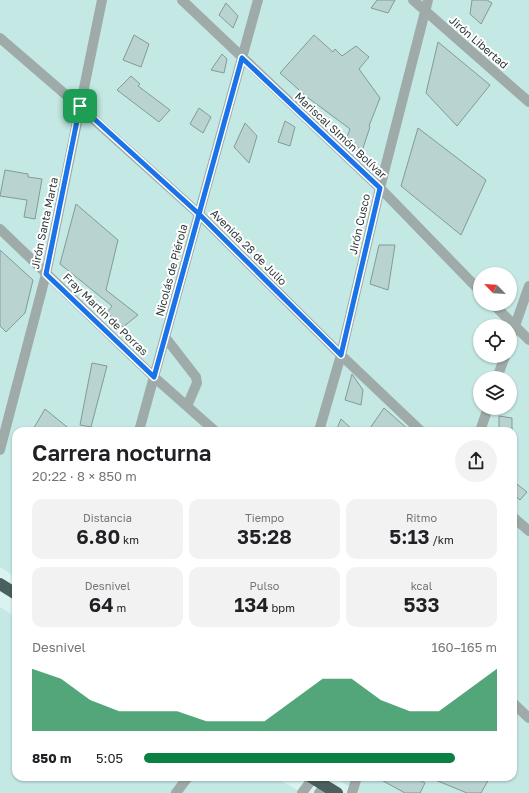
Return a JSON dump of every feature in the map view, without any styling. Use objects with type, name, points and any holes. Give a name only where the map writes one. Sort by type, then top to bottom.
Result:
[{"type":"highway","points":[[0,584],[12,592]]},
{"type":"highway","points":[[315,781],[322,789],[337,793]]},
{"type":"street","name":"Jirón Santa Marta","points":[[0,450],[46,274],[102,0]]},
{"type":"street","name":"Mariscal SImón Bolívar","points":[[182,0],[380,188],[473,284]]},
{"type":"street","name":"Nicolás de Piérola","points":[[140,427],[258,0]]},
{"type":"street","name":"Jirón Libertad","points":[[413,0],[529,102]]},
{"type":"street","name":"Jirón Cusco","points":[[321,427],[341,355],[380,188],[428,0]]},
{"type":"street","name":"Avenida 28 de Julio","points":[[0,38],[80,106],[199,214],[341,355],[417,427]]},
{"type":"street","name":"Fray Martin de Porras","points":[[0,229],[154,377],[211,427]]},
{"type":"street","points":[[517,320],[529,286]]},
{"type":"street","points":[[500,311],[508,319]]},
{"type":"street","points":[[517,328],[529,340]]},
{"type":"street","points":[[165,337],[196,377],[197,383],[187,406]]},
{"type":"street","points":[[481,427],[486,415]]},
{"type":"street","points":[[517,520],[529,531]]},
{"type":"street","points":[[517,707],[529,718]]},
{"type":"street","points":[[176,793],[185,781]]},
{"type":"street","points":[[302,793],[310,781]]},
{"type":"street","points":[[352,793],[356,781]]},
{"type":"shaded area","points":[[0,0],[529,0],[529,793],[359,793],[340,781],[517,781],[517,427],[12,427],[12,574],[0,567]]},
{"type":"shaded area","points":[[0,607],[12,614],[12,781],[282,781],[302,793],[0,793]]},
{"type":"building","points":[[377,0],[395,0],[388,13],[371,8]]},
{"type":"building","points":[[472,0],[487,0],[492,3],[481,24],[470,14]]},
{"type":"building","points":[[226,3],[238,16],[233,28],[219,15]]},
{"type":"building","points":[[134,35],[149,44],[141,67],[123,60]]},
{"type":"building","points":[[314,35],[333,52],[335,49],[342,56],[356,46],[369,57],[359,69],[380,98],[369,126],[370,127],[362,151],[347,137],[350,129],[307,97],[280,73]]},
{"type":"building","points":[[438,42],[490,85],[457,126],[426,93]]},
{"type":"building","points":[[222,54],[227,59],[224,73],[211,70]]},
{"type":"building","points":[[131,76],[140,84],[138,86],[170,110],[159,122],[117,90]]},
{"type":"building","points":[[199,108],[211,117],[203,133],[190,124]]},
{"type":"building","points":[[285,121],[295,127],[290,146],[278,142]]},
{"type":"building","points":[[245,123],[257,136],[249,163],[234,147]]},
{"type":"building","points":[[418,128],[486,180],[461,235],[401,186]]},
{"type":"building","points":[[5,170],[28,174],[28,177],[42,179],[35,219],[24,217],[27,200],[0,196]]},
{"type":"building","points":[[76,204],[118,240],[106,290],[138,315],[123,327],[107,313],[112,306],[60,264]]},
{"type":"building","points":[[379,245],[395,245],[388,290],[370,284]]},
{"type":"building","points":[[0,250],[33,280],[25,313],[6,332],[0,326]]},
{"type":"building","points":[[92,363],[107,366],[91,427],[80,425]]},
{"type":"building","points":[[352,374],[363,390],[361,405],[345,400]]},
{"type":"building","points":[[384,408],[405,427],[371,427]]},
{"type":"building","points":[[45,409],[67,427],[34,427]]},
{"type":"building","points":[[499,416],[512,418],[512,427],[499,427]]},
{"type":"building","points":[[341,419],[350,427],[338,427]]},
{"type":"building","points":[[517,484],[527,492],[520,500],[517,497]]},
{"type":"building","points":[[383,781],[421,781],[425,783],[420,793],[405,793]]},
{"type":"building","points":[[438,781],[488,781],[481,793],[467,793]]},
{"type":"route","points":[[80,106],[46,274],[154,377],[199,214],[341,355],[380,188],[242,58],[199,214],[80,106]]}]
